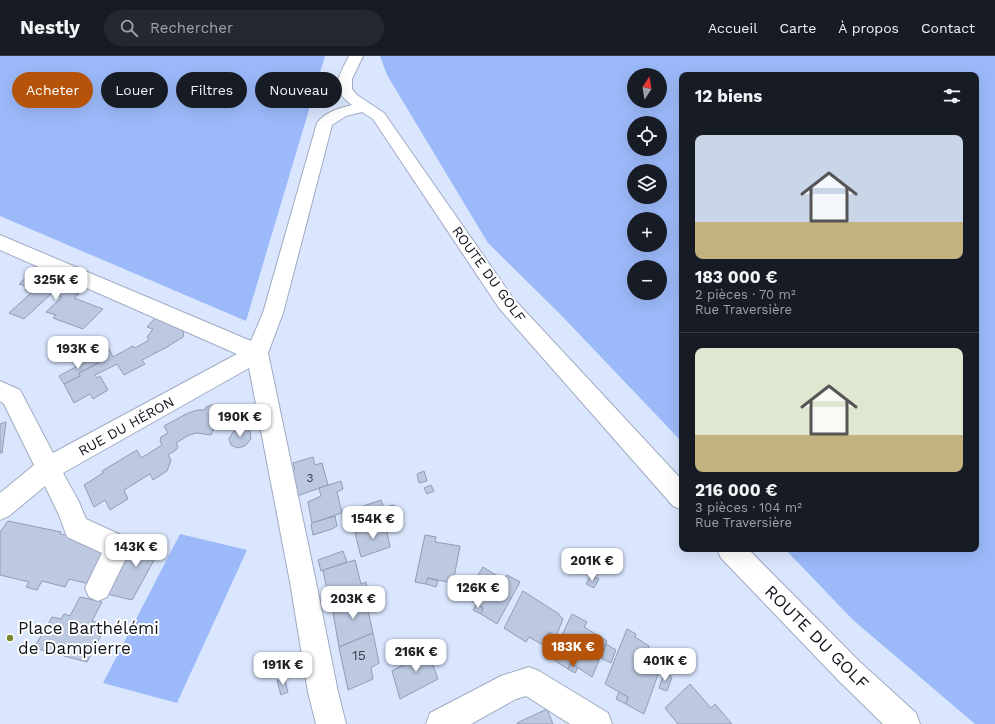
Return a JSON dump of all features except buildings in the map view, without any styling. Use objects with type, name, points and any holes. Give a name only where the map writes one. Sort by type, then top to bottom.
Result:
[{"type":"street","name":"ROUTE DU GOLF","points":[[356,56],[345,78],[345,89],[352,98],[379,116],[506,303],[679,495]]},
{"type":"street","points":[[331,724],[323,692],[303,582],[257,353],[273,313],[325,123],[341,113],[366,106]]},
{"type":"street","points":[[0,242],[257,353]]},
{"type":"street","name":"RUE DU HÉRON","points":[[0,508],[49,468],[257,353]]},
{"type":"street","points":[[0,390],[12,397],[49,468],[70,511],[76,528],[112,544],[117,550],[98,588]]},
{"type":"street","name":"ROUTE DU GOLF","points":[[733,552],[850,672],[905,724]]},
{"type":"street","points":[[441,724],[511,686],[529,681],[597,724]]},
{"type":"shaded area","points":[[0,56],[325,56],[320,72],[255,72],[255,108],[309,108],[246,321],[0,216]]},
{"type":"shaded area","points":[[380,56],[995,56],[995,724],[975,724],[853,620],[788,552],[979,552],[979,72],[679,72],[679,439],[560,314],[488,243],[387,75]]},
{"type":"shaded area","points":[[180,534],[247,550],[177,703],[103,683]]},
{"type":"place","name":"Place Barthélémi de Dampierre","points":[[10,638]]}]
